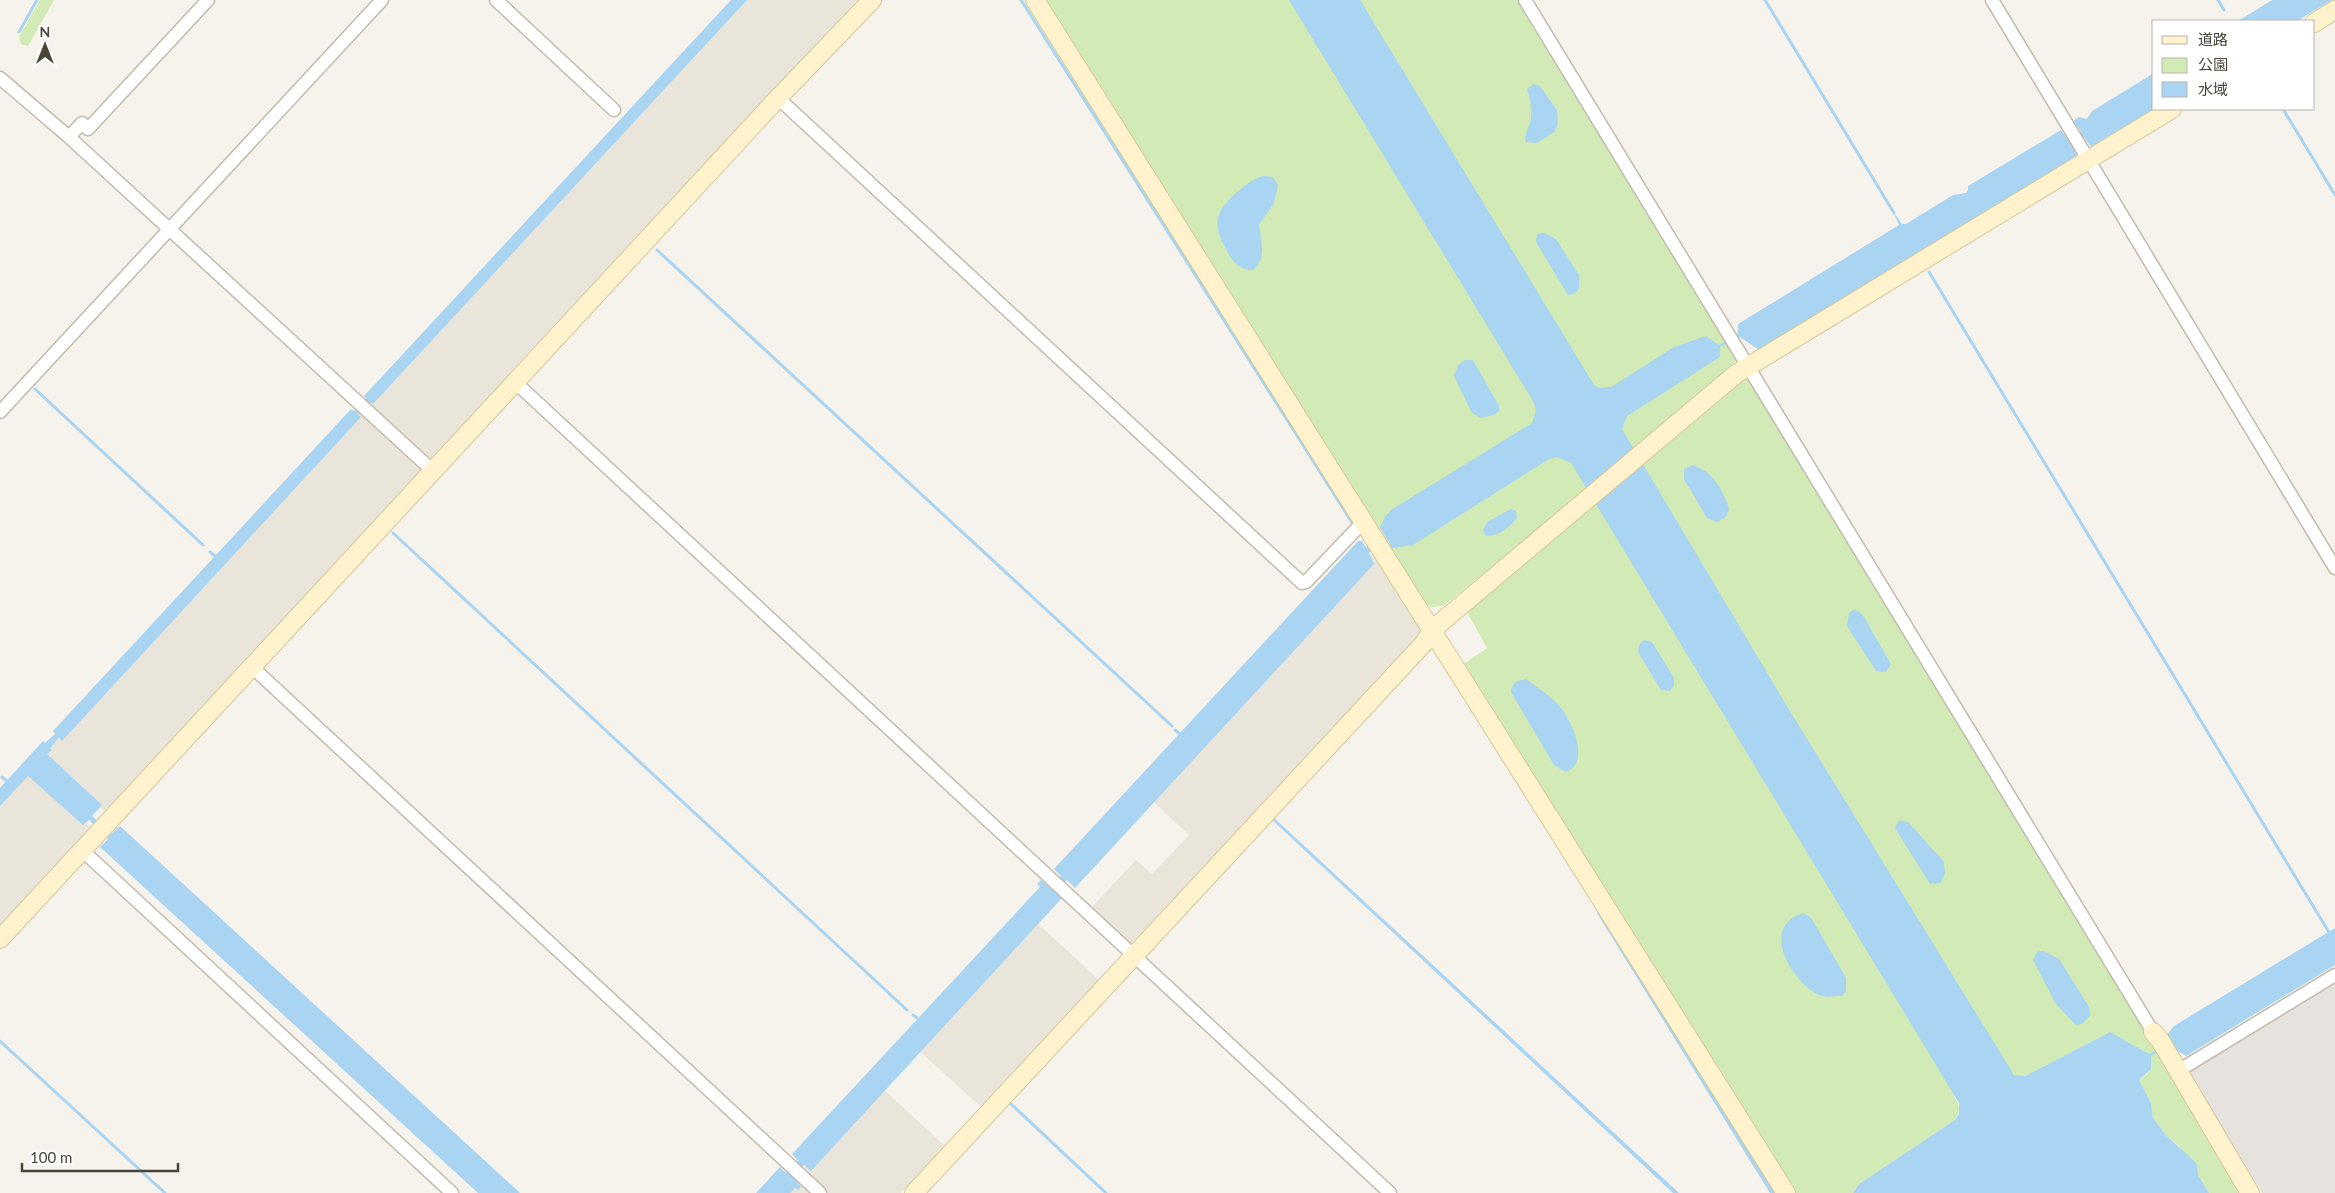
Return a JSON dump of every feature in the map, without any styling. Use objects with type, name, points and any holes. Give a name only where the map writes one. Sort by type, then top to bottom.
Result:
[{"type":"street","points":[[69,137],[82,123],[88,129],[208,0]]},
{"type":"street","points":[[0,412],[382,0]]},
{"type":"street","points":[[496,0],[614,110]]},
{"type":"street","points":[[0,939],[778,98],[872,0]]},
{"type":"street","points":[[1035,0],[1433,629],[1786,1193]]},
{"type":"street","points":[[1524,0],[2174,1063],[2250,1193]]},
{"type":"street","points":[[1992,0],[2335,568]]},
{"type":"street","points":[[2315,21],[2335,10]]},
{"type":"street","points":[[0,78],[69,137],[433,471]]},
{"type":"street","points":[[778,98],[1302,583],[1306,582],[1364,520]]},
{"type":"street","points":[[914,1193],[1425,642],[1433,629],[1748,366],[2170,110]]},
{"type":"street","points":[[515,382],[1390,1193]]},
{"type":"street","points":[[252,667],[820,1193]]},
{"type":"street","points":[[82,850],[452,1193]]},
{"type":"street","points":[[2174,1063],[2335,976]]},
{"type":"shaded area","points":[[741,0],[858,0],[106,812],[43,754]]},
{"type":"shaded area","points":[[1374,553],[1423,630],[1125,951],[1085,914],[1136,860],[1152,874],[1189,835],[1148,797]]},
{"type":"shaded area","points":[[28,770],[91,828],[0,926],[0,800]]},
{"type":"shaded area","points":[[1034,920],[1099,980],[981,1107],[916,1048]]},
{"type":"shaded area","points":[[2335,982],[2335,1193],[2262,1193],[2186,1070]]},
{"type":"shaded area","points":[[880,1086],[945,1146],[901,1193],[781,1193]]},
{"type":"green space","points":[[40,0],[54,0],[28,46],[21,44],[19,37]]},
{"type":"green space","points":[[1044,0],[1521,0],[1737,357],[1733,368],[1741,378],[1750,379],[2159,1048],[2149,1054],[2110,1032],[2025,1076],[2014,1075],[2005,1063],[1954,1096],[1959,1108],[1955,1120],[1859,1184],[1853,1193],[1793,1193],[1462,665],[1487,648],[1467,612],[1585,513],[1574,497],[1517,547],[1443,606],[1431,607],[1423,601]]},
{"type":"green space","points":[[2159,1051],[2245,1193],[2209,1193],[2179,1146],[2166,1135],[2153,1118],[2151,1103],[2139,1080],[2147,1074],[2151,1056]]},
{"type":"water","points":[[731,0],[747,0],[373,404],[370,402],[358,415],[361,417],[62,741],[59,738],[50,748],[52,750],[47,754],[102,805],[92,816],[111,834],[120,826],[520,1193],[478,1193],[100,847],[108,839],[89,820],[83,825],[28,776],[0,806],[0,788],[43,741],[45,743],[55,734],[53,731],[351,409],[354,411],[366,398],[364,396]]},
{"type":"water","points":[[1289,0],[1360,0],[1594,385],[1599,388],[1611,387],[1674,347],[1706,336],[1719,345],[1738,334],[1738,324],[1899,225],[1893,211],[1902,224],[1906,224],[1953,195],[1966,193],[1968,186],[2061,130],[2068,140],[2081,131],[2073,121],[2079,117],[2087,119],[2092,111],[2152,74],[2152,110],[2091,147],[2084,137],[2072,145],[2077,156],[1759,350],[1740,337],[1720,347],[1720,357],[1627,416],[1622,429],[1785,703],[2014,1075],[2025,1076],[2110,1032],[2149,1054],[2167,1043],[2166,1036],[2174,1026],[2335,928],[2335,965],[2186,1056],[2169,1046],[2151,1056],[2151,1069],[2139,1080],[2151,1103],[2153,1118],[2166,1135],[2197,1164],[2198,1175],[2209,1193],[1853,1193],[1859,1184],[1955,1120],[1959,1114],[1959,1103],[1571,463],[1557,457],[1549,459],[1413,545],[1392,548],[1380,527],[1391,510],[1532,423],[1536,411],[1534,403]]},
{"type":"water","points":[[2272,0],[2332,0],[2299,20],[2240,20]]},
{"type":"water","points":[[1534,84],[1540,86],[1557,110],[1558,124],[1554,132],[1537,143],[1526,142],[1526,133],[1531,114],[1527,89]]},
{"type":"water","points":[[1258,177],[1273,177],[1278,185],[1274,203],[1259,225],[1262,255],[1253,270],[1237,265],[1232,259],[1219,232],[1218,216],[1226,203],[1242,188]]},
{"type":"water","points":[[1544,233],[1556,239],[1579,275],[1579,289],[1574,294],[1568,295],[1536,242],[1537,234]]},
{"type":"water","points":[[1465,360],[1473,360],[1499,406],[1499,411],[1493,415],[1481,418],[1472,413],[1454,376],[1458,365]]},
{"type":"water","points":[[1692,465],[1706,472],[1716,482],[1724,495],[1729,509],[1726,517],[1717,522],[1707,518],[1684,479],[1684,469]]},
{"type":"water","points":[[1511,509],[1516,511],[1517,518],[1514,522],[1500,533],[1486,536],[1483,530],[1487,522]]},
{"type":"water","points":[[1358,541],[1362,541],[1366,547],[1369,545],[1372,550],[1369,553],[1374,564],[1075,888],[1067,880],[1055,892],[1062,898],[811,1171],[804,1165],[792,1177],[801,1187],[798,1190],[795,1188],[790,1193],[756,1193],[780,1167],[786,1173],[798,1161],[792,1154],[1040,887],[1037,884],[1041,880],[1050,888],[1061,876],[1054,869]]},
{"type":"water","points":[[1855,609],[1862,614],[1891,664],[1886,672],[1876,671],[1847,626],[1849,613]]},
{"type":"water","points":[[1644,640],[1652,642],[1674,678],[1674,685],[1670,691],[1661,690],[1638,652],[1639,645]]},
{"type":"water","points":[[1526,679],[1556,702],[1572,727],[1578,745],[1577,762],[1573,768],[1565,772],[1554,765],[1511,692],[1515,682]]},
{"type":"water","points":[[1272,816],[1679,1193],[1673,1193],[1270,818]]},
{"type":"water","points":[[1899,820],[1908,822],[1944,862],[1945,874],[1940,883],[1930,884],[1895,828]]},
{"type":"water","points":[[1597,913],[1599,913],[1775,1193],[1770,1193]]},
{"type":"water","points":[[1804,913],[1812,919],[1846,978],[1846,991],[1842,996],[1821,996],[1808,988],[1798,978],[1784,953],[1781,941],[1783,929],[1791,919]]},
{"type":"water","points":[[2043,951],[2059,959],[2089,1007],[2090,1016],[2082,1024],[2076,1025],[2056,1004],[2033,960],[2037,952]]},
{"type":"waterway","points":[[19,32],[37,0]]},
{"type":"waterway","points":[[1021,0],[1353,524]]},
{"type":"waterway","points":[[1765,0],[1894,213]]},
{"type":"waterway","points":[[2218,0],[2224,10]]},
{"type":"waterway","points":[[2284,110],[2335,195]]},
{"type":"waterway","points":[[657,250],[1172,726]]},
{"type":"waterway","points":[[1929,272],[2330,934]]},
{"type":"waterway","points":[[35,389],[203,545]]},
{"type":"waterway","points":[[393,533],[907,1010]]},
{"type":"waterway","points":[[210,552],[217,558]]},
{"type":"waterway","points":[[1175,730],[1180,734]]},
{"type":"waterway","points":[[2,777],[9,783]]},
{"type":"waterway","points":[[913,1015],[917,1018]]},
{"type":"waterway","points":[[0,1041],[165,1193]]},
{"type":"waterway","points":[[1010,1103],[1106,1193]]}]
